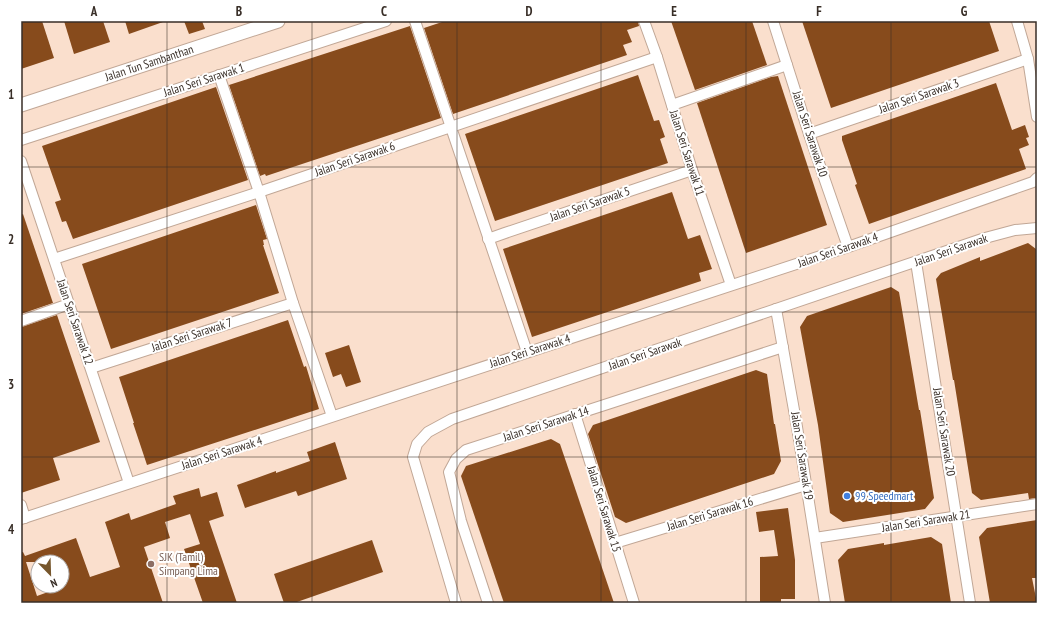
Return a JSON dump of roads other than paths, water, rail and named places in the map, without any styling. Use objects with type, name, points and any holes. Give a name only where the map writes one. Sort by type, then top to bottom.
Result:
[{"type":"street","name":"Jalan Tun Sambanthan","points":[[21,105],[278,21]]},
{"type":"street","name":"Jalan Seri Sarawak 1","points":[[21,140],[386,21]]},
{"type":"street","points":[[414,21],[527,352]]},
{"type":"street","name":"Jalan Seri Sarawak 11","points":[[644,21],[692,170],[732,285]]},
{"type":"street","name":"Jalan Seri Sarawak 10","points":[[773,21],[809,134],[848,246]]},
{"type":"street","points":[[1016,21],[1028,59],[1037,116]]},
{"type":"street","name":"Jalan Seri Sarawak 6","points":[[54,259],[258,192],[656,57]]},
{"type":"street","name":"Jalan Seri Sarawak 3","points":[[809,134],[1028,59]]},
{"type":"street","points":[[672,105],[787,65]]},
{"type":"street","points":[[219,75],[293,303],[332,416]]},
{"type":"street","name":"Jalan Seri Sarawak 12","points":[[21,161],[129,483]]},
{"type":"street","name":"Jalan Seri Sarawak 5","points":[[488,239],[692,170]]},
{"type":"street","name":"Jalan Seri Sarawak 4","points":[[23,518],[732,285],[1033,182],[1037,178]]},
{"type":"street","name":"Jalan Seri Sarawak","points":[[456,603],[413,457],[417,444],[428,432],[452,419],[985,238],[1014,230],[1037,228]]},
{"type":"street","name":"Jalan Seri Sarawak 20","points":[[916,262],[970,603]]},
{"type":"street","name":"Jalan Seri Sarawak 7","points":[[91,368],[293,303]]},
{"type":"street","points":[[21,321],[69,304]]},
{"type":"street","name":"Jalan Seri Sarawak 19","points":[[776,309],[797,427],[825,603]]},
{"type":"street","name":"Jalan Seri Sarawak 14","points":[[488,603],[461,521],[449,472],[456,459],[466,450],[783,347]]},
{"type":"street","name":"Jalan Seri Sarawak 15","points":[[575,414],[614,543],[634,603]]},
{"type":"street","name":"Jalan Seri Sarawak 16","points":[[614,543],[806,485]]},
{"type":"street","name":"Jalan Seri Sarawak 21","points":[[815,538],[1037,504]]},
{"type":"street","points":[[21,505],[23,518]]},
{"type":"place","name":"99 Speedmart","points":[[847,496]]},
{"type":"place","name":"SJK (Tamil) Simpang Lima","points":[[151,564]]}]
